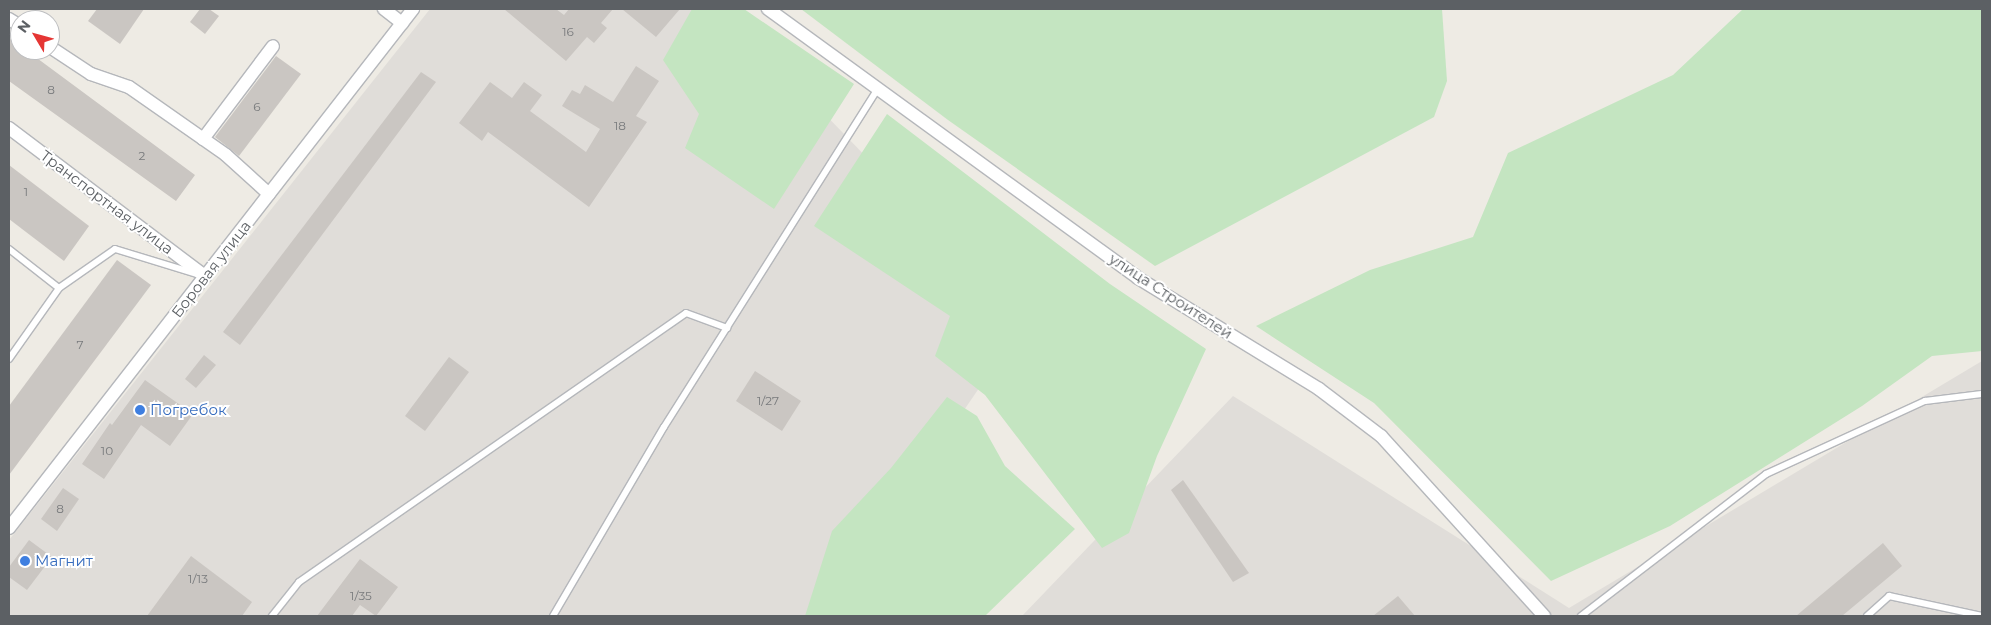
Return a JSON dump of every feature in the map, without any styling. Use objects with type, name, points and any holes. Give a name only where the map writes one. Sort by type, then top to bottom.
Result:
[{"type":"street","points":[[384,9],[402,23]]},
{"type":"street","name":"Боровая улица","points":[[9,528],[13,514],[205,276],[413,9]]},
{"type":"street","name":"улица Строителей","points":[[768,9],[1138,278],[1319,389],[1381,436],[1544,616]]},
{"type":"street","points":[[204,139],[273,46]]},
{"type":"street","points":[[60,54],[91,74],[129,87],[204,139],[269,194]]},
{"type":"street","name":"Транспортная улица","points":[[9,128],[205,276]]},
{"type":"lane","points":[[553,616],[664,426],[878,89]]},
{"type":"lane","points":[[9,249],[59,288]]},
{"type":"lane","points":[[9,358],[59,288],[115,249],[205,276]]},
{"type":"lane","points":[[272,616],[298,582],[686,313],[727,328]]},
{"type":"lane","points":[[1580,616],[1766,474],[1925,401],[1982,394]]},
{"type":"lane","points":[[1867,616],[1889,596],[1982,616]]},
{"type":"shaded area","points":[[430,9],[723,9],[1025,321],[823,616],[9,616],[9,540]]},
{"type":"shaded area","points":[[1982,361],[1982,616],[1022,616],[1233,396],[1569,608]]},
{"type":"green space","points":[[692,9],[744,9],[854,84],[774,209],[685,148],[699,114],[663,60]]},
{"type":"green space","points":[[801,9],[1442,9],[1447,81],[1434,117],[1155,266],[948,120]]},
{"type":"green space","points":[[1743,9],[1982,9],[1982,351],[1932,356],[1862,406],[1670,526],[1551,581],[1374,403],[1256,326],[1370,270],[1473,237],[1508,153],[1673,75]]},
{"type":"green space","points":[[887,114],[1110,284],[1206,349],[1157,456],[1129,533],[1102,548],[985,395],[935,356],[950,316],[814,226]]},
{"type":"green space","points":[[947,397],[977,416],[1005,466],[1075,529],[985,616],[805,616],[832,531],[891,468]]},
{"type":"building","points":[[97,9],[144,9],[120,44],[88,21]]},
{"type":"building","points":[[200,9],[209,9],[219,16],[205,34],[190,22]]},
{"type":"building","points":[[504,9],[556,9],[564,15],[569,9],[613,9],[601,23],[607,28],[594,43],[587,37],[566,61]]},
{"type":"building","points":[[622,9],[680,9],[656,37]]},
{"type":"building","points":[[9,38],[10,60],[40,60],[195,175],[176,201],[9,81]]},
{"type":"building","points":[[276,56],[301,74],[239,156],[215,137]]},
{"type":"building","points":[[636,66],[659,81],[636,116],[647,122],[589,207],[488,132],[482,141],[459,123],[490,82],[512,98],[524,82],[542,95],[530,111],[586,152],[600,129],[562,106],[572,90],[580,94],[585,85],[613,102]]},
{"type":"building","points":[[421,72],[436,82],[240,345],[223,332]]},
{"type":"building","points":[[9,165],[89,226],[64,261],[9,219]]},
{"type":"building","points":[[117,260],[151,285],[9,475],[9,406]]},
{"type":"building","points":[[204,355],[216,365],[196,388],[185,379]]},
{"type":"building","points":[[449,357],[469,372],[425,431],[405,416]]},
{"type":"building","points":[[755,371],[801,401],[782,431],[736,401]]},
{"type":"building","points":[[145,380],[193,414],[170,446],[141,425],[104,479],[82,464],[110,423],[112,425]]},
{"type":"building","points":[[1183,480],[1249,573],[1233,582],[1171,490]]},
{"type":"building","points":[[63,488],[79,499],[57,531],[41,519]]},
{"type":"building","points":[[29,540],[52,557],[27,590],[9,577],[9,567]]},
{"type":"building","points":[[1883,543],[1902,566],[1842,616],[1796,616]]},
{"type":"building","points":[[191,556],[252,602],[242,616],[147,616]]},
{"type":"building","points":[[360,559],[398,587],[376,616],[360,605],[352,616],[317,616]]},
{"type":"building","points":[[1398,596],[1415,616],[1373,616]]},
{"type":"place","name":"Погребок","points":[[140,410]]},
{"type":"place","name":"Магнит","points":[[25,561]]}]
